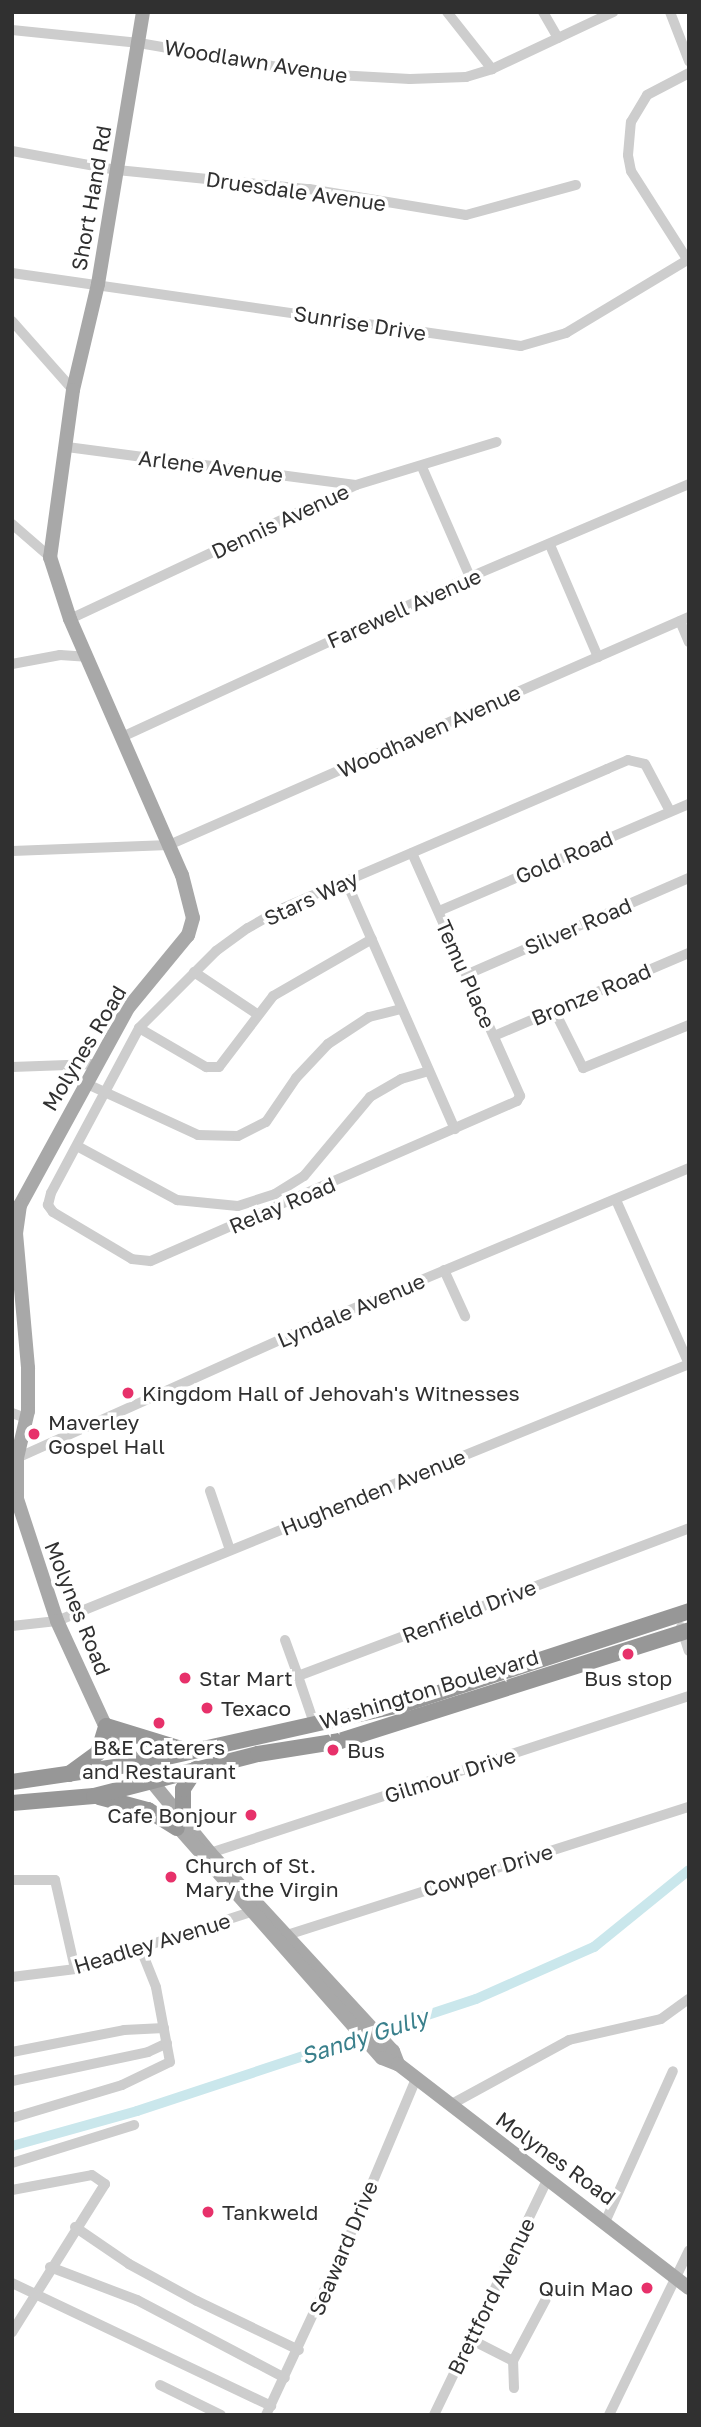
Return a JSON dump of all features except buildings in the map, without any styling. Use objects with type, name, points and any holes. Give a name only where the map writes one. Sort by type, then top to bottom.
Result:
[{"type":"highway","name":"Washington Boulevard","points":[[12,1782],[65,1777],[197,1752],[405,1704],[683,1613]]},
{"type":"highway","name":"Washington Boulevard","points":[[12,1804],[94,1796],[196,1769],[340,1741],[686,1631]]},
{"type":"highway","points":[[65,1777],[98,1753],[106,1726],[160,1745],[197,1752]]},
{"type":"highway","points":[[94,1796],[135,1805],[180,1823],[183,1788],[196,1769]]},
{"type":"main road","name":"Short Hand Rd","points":[[73,390],[98,284],[144,12]]},
{"type":"main road","name":"Molynes Road","points":[[73,390],[50,556],[70,619],[193,906],[192,925],[128,1008],[25,1193],[14,1232],[28,1368],[19,1415],[17,1499],[57,1621],[106,1726],[250,1912],[391,2058],[606,2220],[683,2283]]},
{"type":"main road","name":"Molynes Road","points":[[180,1823],[287,1935],[346,2012]]},
{"type":"street","points":[[447,12],[492,69]]},
{"type":"street","points":[[543,12],[558,38]]},
{"type":"street","name":"Woodlawn Avenue","points":[[12,30],[138,43],[318,74],[410,79],[466,77],[492,69],[613,12]]},
{"type":"street","points":[[670,12],[689,61]]},
{"type":"street","points":[[688,259],[631,171],[628,155],[631,122],[647,95],[689,73]]},
{"type":"street","name":"Druesdale Avenue","points":[[12,151],[117,170],[309,189],[466,215],[576,185]]},
{"type":"street","name":"Sunrise Drive","points":[[12,273],[521,346],[566,333],[688,259]]},
{"type":"street","points":[[12,321],[73,390]]},
{"type":"street","name":"Dennis Avenue","points":[[70,619],[356,485],[497,442]]},
{"type":"street","name":"Arlene Avenue","points":[[67,447],[356,485]]},
{"type":"street","points":[[422,467],[470,577]]},
{"type":"street","name":"Farewell Avenue","points":[[122,737],[470,577],[689,484]]},
{"type":"street","points":[[12,524],[50,556]]},
{"type":"street","points":[[550,545],[598,657]]},
{"type":"street","points":[[684,619],[689,642]]},
{"type":"street","name":"Woodhaven Avenue","points":[[169,845],[684,619]]},
{"type":"street","points":[[12,664],[60,655],[86,657]]},
{"type":"street","name":"Stars Way","points":[[48,1205],[139,1028],[194,972],[262,919],[633,759],[645,764],[670,811]]},
{"type":"street","name":"Gold Road","points":[[439,911],[689,804]]},
{"type":"street","points":[[12,851],[169,845]]},
{"type":"street","name":"Temu Place","points":[[412,853],[520,1096]]},
{"type":"street","name":"Silver Road","points":[[468,974],[689,878]]},
{"type":"street","points":[[346,881],[454,1129]]},
{"type":"street","points":[[139,1028],[215,1068],[257,1014],[293,982],[372,939]]},
{"type":"street","name":"Bronze Road","points":[[494,1036],[689,953]]},
{"type":"street","points":[[194,972],[257,1014]]},
{"type":"street","points":[[85,1083],[198,1135],[238,1136],[266,1122],[296,1078],[328,1044],[369,1017],[401,1009]]},
{"type":"street","points":[[554,1010],[583,1068],[689,1025]]},
{"type":"street","points":[[12,1067],[95,1064]]},
{"type":"street","points":[[77,1146],[163,1195],[190,1203],[230,1207],[275,1194],[315,1168],[370,1097],[401,1079],[429,1071]]},
{"type":"street","name":"Relay Road","points":[[48,1205],[121,1252],[145,1262],[328,1185],[454,1129],[520,1096]]},
{"type":"street","points":[[315,1168],[328,1185]]},
{"type":"street","name":"Lyndale Avenue","points":[[17,1458],[444,1270],[689,1168]]},
{"type":"street","points":[[616,1200],[689,1364]]},
{"type":"street","points":[[230,1207],[241,1223]]},
{"type":"street","points":[[444,1270],[465,1316]]},
{"type":"street","name":"Hughenden Avenue","points":[[12,1626],[57,1621],[689,1364]]},
{"type":"street","points":[[210,1491],[230,1550]]},
{"type":"street","name":"Renfield Drive","points":[[298,1676],[689,1528]]},
{"type":"street","points":[[683,1613],[689,1651]]},
{"type":"street","points":[[285,1640],[315,1726]]},
{"type":"street","name":"Gilmour Drive","points":[[211,1853],[689,1696]]},
{"type":"street","name":"Cowper Drive","points":[[287,1935],[689,1807]]},
{"type":"street","points":[[12,1880],[49,1877],[59,1885],[75,1969]]},
{"type":"street","name":"Headley Avenue","points":[[12,1977],[75,1969],[250,1912]]},
{"type":"street","points":[[12,2118],[151,2074],[170,2062],[164,2028],[140,1947]]},
{"type":"street","points":[[450,2105],[569,2040],[662,2019],[689,1999]]},
{"type":"street","points":[[12,2052],[124,2030],[164,2028]]},
{"type":"street","points":[[12,2081],[148,2052],[167,2043]]},
{"type":"street","points":[[606,2220],[673,2071]]},
{"type":"street","name":"Seaward Drive","points":[[268,2410],[299,2350],[416,2079]]},
{"type":"street","points":[[12,2163],[134,2125]]},
{"type":"street","points":[[12,2190],[92,2175],[103,2179],[100,2194],[33,2292],[12,2332]]},
{"type":"street","name":"Brettford Avenue","points":[[434,2415],[548,2178]]},
{"type":"street","points":[[75,2227],[185,2295],[299,2350]]},
{"type":"street","points":[[609,2415],[683,2283],[689,2250]]},
{"type":"street","points":[[50,2267],[137,2300],[285,2378]]},
{"type":"street","points":[[12,2283],[268,2410]]},
{"type":"street","points":[[514,2388],[513,2361],[546,2299]]},
{"type":"street","points":[[470,2339],[513,2361]]},
{"type":"street","points":[[160,2385],[221,2415]]},
{"type":"waterway","name":"Sandy Gully","points":[[12,2146],[137,2111],[476,1999],[594,1947],[689,1870]]},
{"type":"place","name":"Kingdom Hall of Jehovah's Witnesses","points":[[128,1393]]},
{"type":"place","name":"Maverley Gospel Hall","points":[[34,1434]]},
{"type":"place","name":"Bus stop","points":[[628,1654]]},
{"type":"place","name":"Star Mart","points":[[185,1678]]},
{"type":"place","name":"Texaco","points":[[207,1708]]},
{"type":"place","name":"B&E Caterers and Restaurant","points":[[159,1723]]},
{"type":"place","name":"Bus","points":[[333,1750]]},
{"type":"place","name":"Cafe Bonjour","points":[[251,1815]]},
{"type":"place","name":"Church of St. Mary the Virgin","points":[[171,1877]]},
{"type":"place","name":"Tankweld","points":[[208,2212]]},
{"type":"place","name":"Quin Mao","points":[[647,2288]]}]
